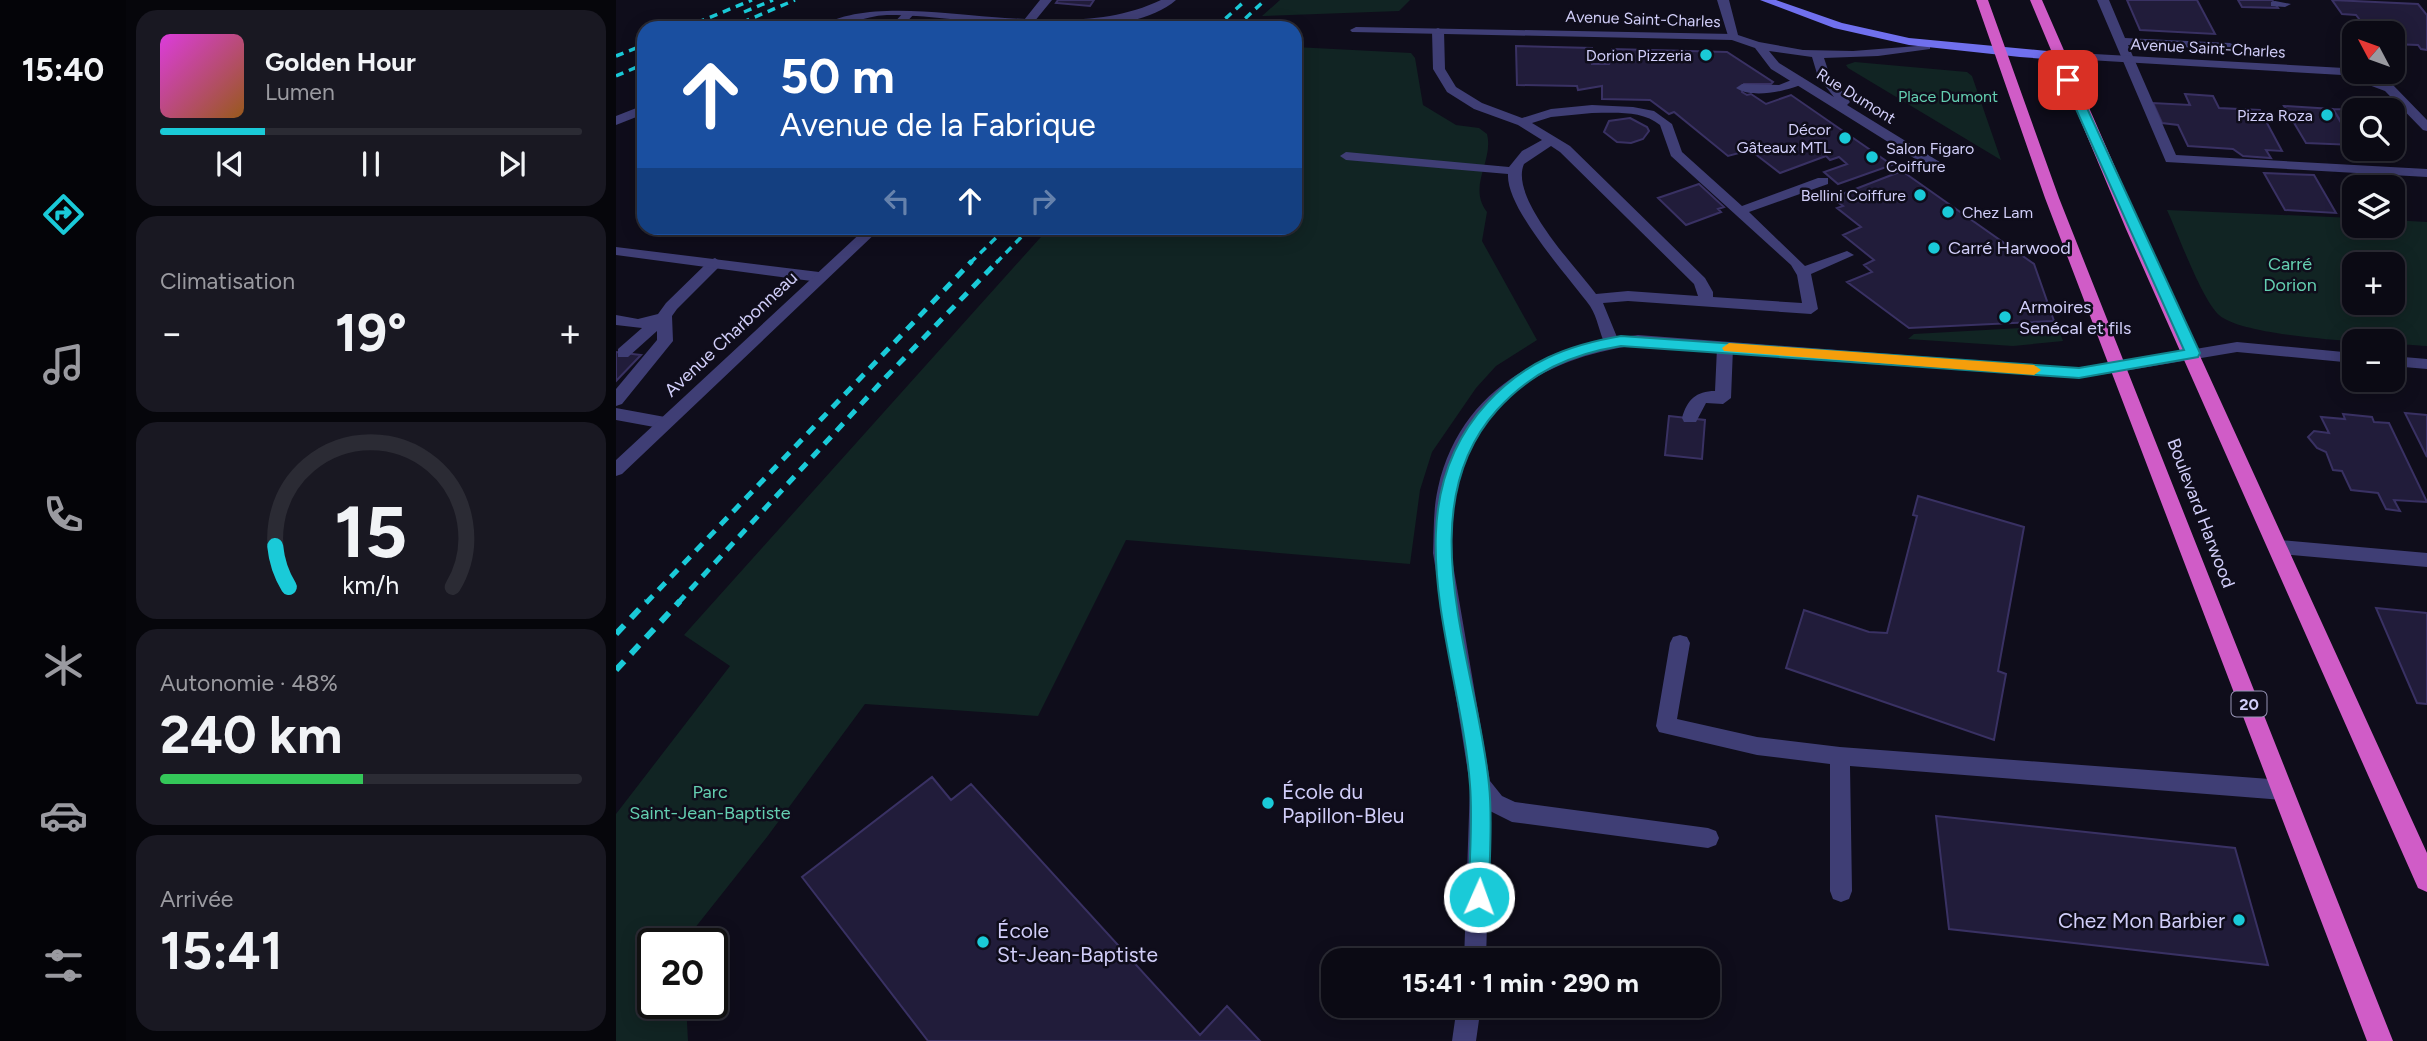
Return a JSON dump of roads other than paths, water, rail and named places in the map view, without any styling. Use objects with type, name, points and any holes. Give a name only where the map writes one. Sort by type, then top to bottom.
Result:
[{"type":"highway","name":"Boulevard Harwood","points":[[1982,0],[2118,367],[2380,1041]]},
{"type":"highway","points":[[2036,0],[2058,56],[2279,547],[2420,848],[2427,880]]},
{"type":"main road","name":"Avenue Saint-Charles","points":[[1766,0],[1831,24],[1926,47],[2058,56]]},
{"type":"street","points":[[1030,20],[1046,0]]},
{"type":"street","points":[[1124,21],[1170,0]]},
{"type":"street","points":[[1723,0],[1732,37]]},
{"type":"street","points":[[2103,0],[2171,159],[2427,173]]},
{"type":"street","points":[[843,21],[864,13],[909,13],[1052,21]]},
{"type":"street","points":[[902,21],[909,13]]},
{"type":"street","name":"Avenue Saint-Charles","points":[[1356,30],[1732,37],[1760,49],[1872,55],[1926,47]]},
{"type":"street","points":[[1438,31],[1439,69],[1444,83],[1478,106],[1522,122],[1554,140],[1700,281],[1706,292],[1705,302]]},
{"type":"street","points":[[2121,41],[2230,46]]},
{"type":"street","name":"Rue Dumont","points":[[1760,49],[1774,66],[1938,167]]},
{"type":"street","points":[[1816,52],[1824,77],[1851,111]]},
{"type":"street","name":"Avenue Saint-Charles","points":[[2058,56],[2326,70],[2359,75],[2398,95],[2427,127]]},
{"type":"street","points":[[1742,88],[1781,89],[1799,81]]},
{"type":"street","points":[[616,121],[637,111]]},
{"type":"street","points":[[1522,122],[1545,113],[1641,111],[1652,114],[1669,126],[1676,153],[1796,262],[1802,271],[1811,309],[1628,296],[1592,299]]},
{"type":"street","points":[[1554,140],[1522,156],[1514,171],[1513,181],[1521,199],[1599,309],[1611,342]]},
{"type":"street","points":[[1346,156],[1514,171]]},
{"type":"street","points":[[1740,211],[1823,181]]},
{"type":"street","name":"Avenue Charbonneau","points":[[616,470],[866,235]]},
{"type":"street","points":[[616,251],[819,277]]},
{"type":"street","points":[[1802,271],[1847,255]]},
{"type":"street","points":[[623,353],[665,316],[671,306],[715,262]]},
{"type":"street","points":[[616,320],[638,324],[665,316]]},
{"type":"street","points":[[664,423],[616,402],[665,341],[665,316]]},
{"type":"street","points":[[1475,948],[1480,785],[1442,553],[1448,482],[1459,453],[1477,423],[1510,387],[1550,360],[1576,349],[1638,340],[2079,373],[2237,347],[2342,357]]},
{"type":"street","points":[[1690,418],[1693,406],[1702,396],[1723,398],[1725,348]]},
{"type":"street","points":[[2405,362],[2427,364]]},
{"type":"street","points":[[2279,547],[2427,560]]},
{"type":"street","points":[[1680,643],[1665,726],[1757,746],[1840,756],[2283,790]]},
{"type":"street","points":[[1840,756],[1842,891]]},
{"type":"street","points":[[1480,785],[1495,803],[1512,812],[1708,838]]},
{"type":"street","points":[[1464,1041],[1467,1018]]},
{"type":"railway","points":[[701,21],[752,0]]},
{"type":"railway","points":[[744,12],[773,0]]},
{"type":"railway","points":[[746,21],[795,0]]},
{"type":"railway","points":[[1223,21],[1246,0]]},
{"type":"railway","points":[[1242,21],[1265,0]]},
{"type":"railway","points":[[616,56],[637,48]]},
{"type":"railway","points":[[616,76],[637,67]]},
{"type":"railway","points":[[971,262],[999,235]]},
{"type":"railway","points":[[996,263],[1023,235]]},
{"type":"railway","points":[[678,603],[886,377],[998,261]]},
{"type":"railway","points":[[646,603],[971,262]]},
{"type":"railway","points":[[616,634],[647,601]]},
{"type":"railway","points":[[616,670],[680,601]]},
{"type":"place","name":"Dorion Pizzeria","points":[[1706,55]]},
{"type":"place","name":"Pizza Roza","points":[[2327,115]]},
{"type":"place","name":"Décor Gâteaux MTL","points":[[1845,138]]},
{"type":"place","name":"Salon Figaro Coiffure","points":[[1872,157]]},
{"type":"place","name":"Bellini Coiffure","points":[[1920,195]]},
{"type":"place","name":"Chez Lam","points":[[1948,212]]},
{"type":"place","name":"Carré Harwood","points":[[1934,248]]},
{"type":"place","name":"Armoires Senécal et fils","points":[[2005,317]]},
{"type":"place","name":"École du Papillon-Bleu","points":[[1268,803]]},
{"type":"place","name":"Chez Mon Barbier","points":[[2239,920]]},
{"type":"place","name":"École St-Jean-Baptiste","points":[[983,942]]},
{"type":"park label","name":"Place Dumont","points":[[1948,96]]},
{"type":"park label","name":"Carré Dorion","points":[[2290,274]]},
{"type":"park label","name":"Parc Saint-Jean-Baptiste","points":[[710,802]]}]
